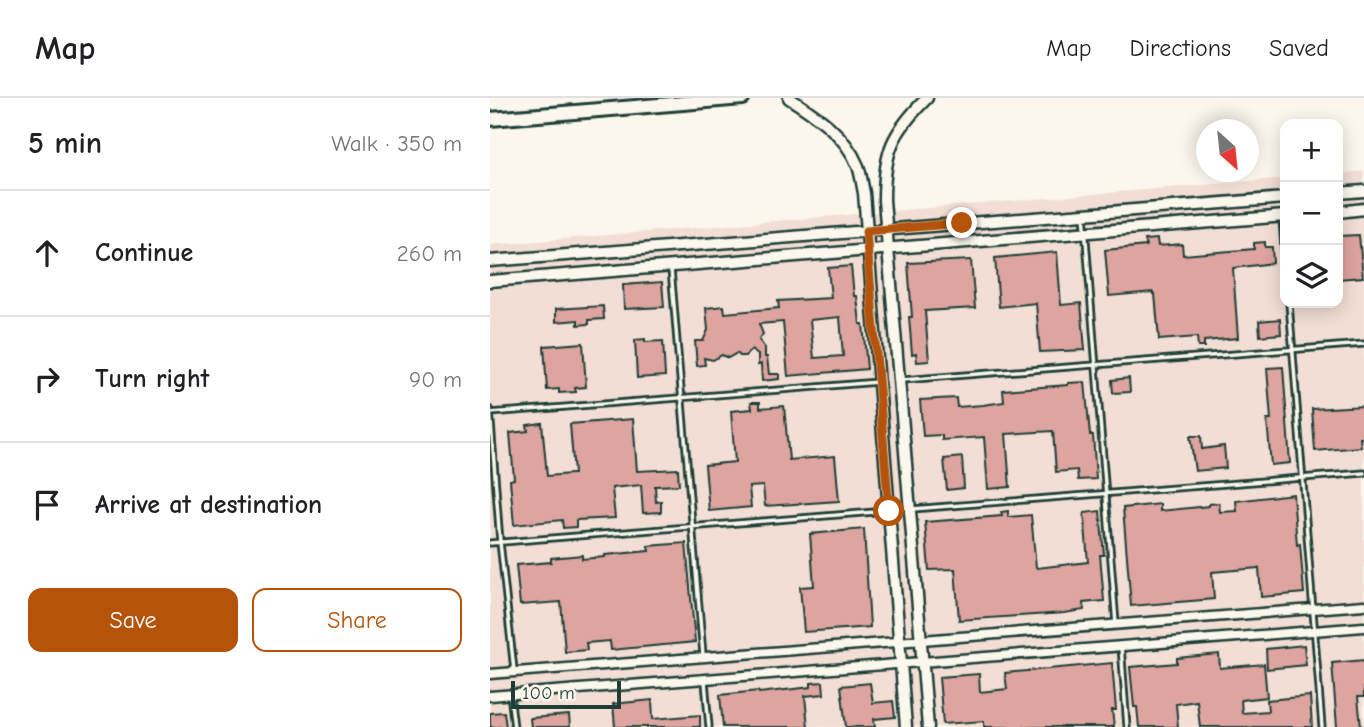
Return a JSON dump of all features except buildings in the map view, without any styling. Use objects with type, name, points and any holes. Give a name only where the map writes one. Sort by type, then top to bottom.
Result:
[{"type":"main road","points":[[490,119],[743,98]]},
{"type":"street","points":[[789,98],[819,117],[848,147],[858,167],[864,193],[906,727]]},
{"type":"street","points":[[927,98],[899,129],[892,145],[884,172],[884,200],[928,727]]},
{"type":"street","points":[[1343,193],[1364,191]]},
{"type":"street","points":[[490,261],[1280,198]]},
{"type":"street","points":[[1343,211],[1364,209]]},
{"type":"street","points":[[490,281],[1280,216]]},
{"type":"street","points":[[490,674],[1364,605]]},
{"type":"street","points":[[490,696],[1364,627]]},
{"type":"lane","points":[[1084,213],[1116,624]]},
{"type":"lane","points":[[671,266],[703,657]]},
{"type":"lane","points":[[1289,308],[1322,727]]},
{"type":"lane","points":[[900,380],[1364,344]]},
{"type":"lane","points":[[514,672],[490,412],[878,382]]},
{"type":"lane","points":[[910,509],[1364,473]]},
{"type":"lane","points":[[490,543],[889,511]]},
{"type":"lane","points":[[1121,646],[1127,727]]},
{"type":"lane","points":[[705,679],[709,727]]},
{"type":"lane","points":[[510,694],[514,727]]},
{"type":"shaded area","points":[[1364,171],[1364,727],[490,727],[490,245],[1280,178],[1280,308],[1343,308],[1343,173]]},
{"type":"route","points":[[889,511],[866,231],[962,223]]}]
